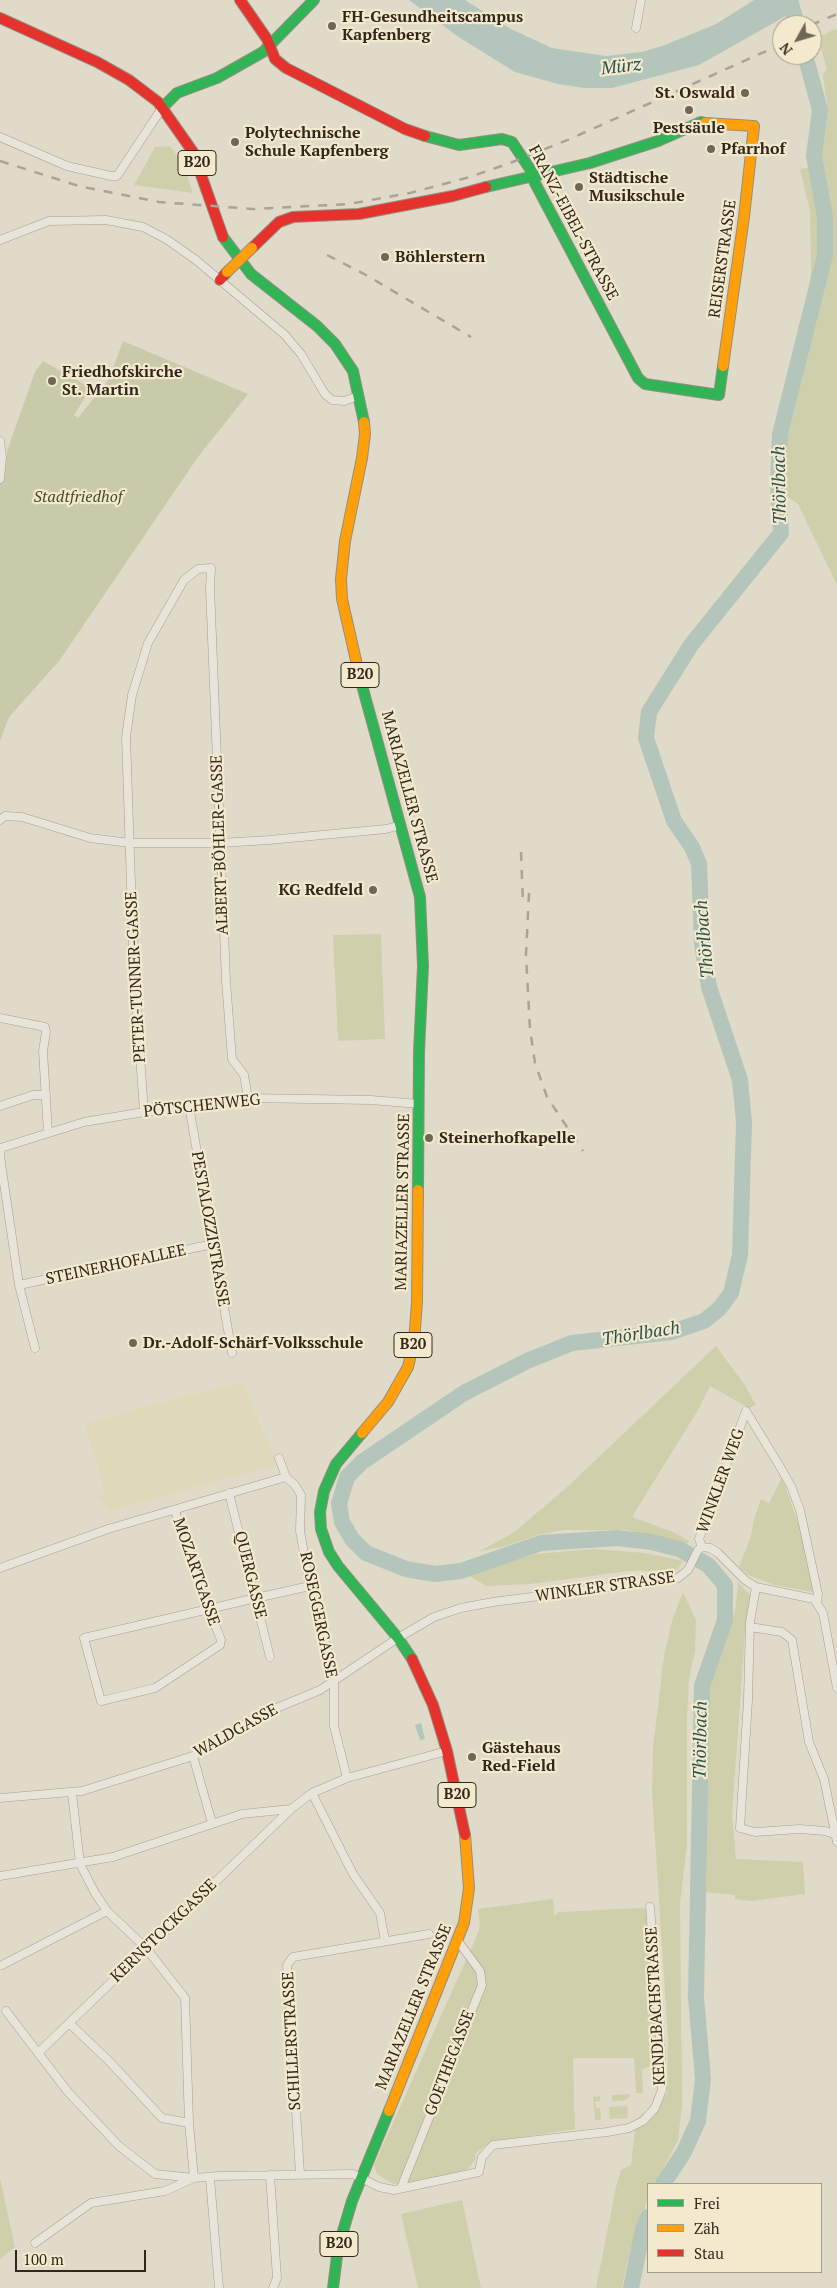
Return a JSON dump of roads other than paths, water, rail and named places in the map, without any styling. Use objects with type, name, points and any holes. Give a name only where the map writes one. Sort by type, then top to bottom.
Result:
[{"type":"main road","points":[[240,0],[267,39],[269,48]]},
{"type":"main road","points":[[162,108],[177,93],[217,78],[269,48],[314,0]]},
{"type":"main road","name":"B20","points":[[0,18],[113,71],[150,95],[162,108]]},
{"type":"main road","name":"FRANZ-EIBEL-STRASSE","points":[[269,48],[275,59],[286,68],[405,129],[442,142],[459,145],[502,139],[512,142],[533,175],[638,378],[645,384],[719,395]]},
{"type":"main road","name":"MARIAZELLER STRASSE","points":[[162,108],[192,152],[201,172],[218,225],[233,252],[251,274],[317,326],[335,344],[352,371],[363,412],[364,442],[345,541],[341,580],[342,599],[352,648],[416,879],[422,912],[423,966],[419,1104],[417,1302],[414,1342],[408,1367],[396,1389],[346,1450],[328,1478],[320,1512],[325,1541],[338,1566],[398,1638],[412,1660],[433,1704],[447,1751],[465,1830],[468,1858],[467,1906],[458,1941],[360,2177],[338,2248],[332,2288]]},
{"type":"main road","name":"REISERSTRASSE","points":[[533,175],[590,163],[658,142],[701,122],[732,126],[754,126],[744,217],[719,395]]},
{"type":"main road","points":[[223,276],[279,222],[293,217],[359,214],[454,196],[533,175]]},
{"type":"street","points":[[636,28],[641,0]]},
{"type":"street","points":[[0,138],[67,166],[117,176],[162,108]]},
{"type":"street","points":[[0,240],[49,220],[69,219],[125,222],[142,227],[166,239],[223,276],[294,344],[325,394],[332,400],[344,401],[360,396]]},
{"type":"street","points":[[0,441],[2,457],[0,479]]},
{"type":"street","name":"PETER-TUNNER-GASSE","points":[[144,1112],[134,972],[126,737],[132,695],[148,643],[184,580],[198,569],[211,568],[210,588]]},
{"type":"street","name":"ALBERT-BÖHLER-GASSE","points":[[210,588],[220,843],[232,1059],[244,1075],[248,1098]]},
{"type":"street","points":[[0,820],[5,816],[22,816],[90,838],[130,843],[220,843],[307,838],[386,829],[401,825]]},
{"type":"street","points":[[0,1018],[45,1027],[44,1051],[48,1133]]},
{"type":"street","points":[[0,1106],[33,1095],[46,1095]]},
{"type":"street","name":"PÖTSCHENWEG","points":[[36,1348],[19,1285],[0,1156],[2,1148],[84,1122],[248,1098],[371,1100],[419,1104]]},
{"type":"street","name":"PESTALOZZISTRASSE","points":[[188,1106],[232,1353]]},
{"type":"street","name":"STEINERHOFALLEE","points":[[19,1285],[213,1244]]},
{"type":"street","name":"WINKLER WEG","points":[[700,1549],[699,1539],[746,1411],[780,1465],[791,1486],[800,1510],[818,1594],[817,1601]]},
{"type":"street","name":"ROSEGGERGASSE","points":[[279,1458],[286,1477],[295,1485],[301,1495],[300,1531],[310,1586],[334,1680],[334,1726],[347,1778]]},
{"type":"street","points":[[0,1568],[108,1529],[175,1511],[286,1477]]},
{"type":"street","name":"QUERGASSE","points":[[229,1493],[270,1657]]},
{"type":"street","name":"MOZARTGASSE","points":[[175,1511],[221,1640],[216,1649],[155,1688],[101,1701],[84,1638],[209,1609]]},
{"type":"street","points":[[700,1549],[710,1548],[718,1553],[745,1580],[756,1586],[817,1601],[823,1613],[837,1688]]},
{"type":"street","name":"WINKLER STRASSE","points":[[398,1638],[434,1617],[461,1608],[678,1578],[688,1570],[700,1549]]},
{"type":"street","points":[[209,1609],[310,1586]]},
{"type":"street","points":[[756,1586],[750,1627],[748,1700],[740,1828],[755,1832],[800,1829],[826,1831],[834,1834]]},
{"type":"street","points":[[750,1627],[782,1632],[792,1640],[809,1742],[824,1779],[837,1842]]},
{"type":"street","name":"WALDGASSE","points":[[0,1798],[72,1793],[193,1756],[260,1715],[320,1690],[398,1638]]},
{"type":"street","name":"KERNSTOCKGASSE","points":[[38,2053],[291,1809],[312,1793],[347,1778],[447,1751]]},
{"type":"street","points":[[193,1756],[212,1823]]},
{"type":"street","points":[[72,1793],[80,1864],[95,1893],[107,1911],[146,1948],[185,1998],[189,2123],[194,2178]]},
{"type":"street","points":[[312,1793],[354,1874],[380,1913],[385,1941]]},
{"type":"street","points":[[0,1876],[113,1857],[242,1814],[291,1809]]},
{"type":"street","name":"KENDLBACHSTRASSE","points":[[194,2178],[353,2174],[384,2188],[394,2190],[479,2172],[482,2157],[493,2145],[629,2128],[643,2120],[655,2108],[662,2090],[650,1907]]},
{"type":"street","points":[[2,1965],[107,1911]]},
{"type":"street","name":"SCHILLERSTRASSE","points":[[300,2174],[287,1965],[293,1957],[429,1934]]},
{"type":"street","name":"GOETHEGASSE","points":[[400,2188],[482,1985],[480,1971],[458,1941]]},
{"type":"street","points":[[6,2011],[68,2092],[119,2146],[155,2174],[194,2178]]},
{"type":"street","points":[[70,2024],[162,2118],[189,2123]]},
{"type":"street","points":[[270,2175],[277,2278],[274,2288]]},
{"type":"street","points":[[35,2244],[91,2203],[164,2191],[194,2178]]},
{"type":"street","points":[[210,2178],[219,2288]]},
{"type":"water","name":"Mürz","points":[[409,0],[465,0],[511,29],[552,48],[606,56],[642,52],[665,45],[716,24],[754,0],[798,0],[787,15],[772,15],[772,24],[699,65],[612,88],[584,88],[558,84],[515,72],[457,36]]},
{"type":"water","points":[[421,1723],[425,1739],[420,1740],[415,1725]]},
{"type":"waterway","name":"Thörlbach","points":[[790,0],[794,15]]},
{"type":"waterway","name":"Thörlbach","points":[[664,2183],[684,2152],[698,2121],[703,2079],[696,1997],[702,1686],[725,1620],[725,1585],[708,1565],[679,1549],[652,1542],[617,1538],[541,1543],[461,1571],[435,1574],[406,1569],[366,1553],[352,1539],[342,1522],[339,1504],[347,1477],[362,1462],[464,1393],[527,1361],[572,1343],[672,1332],[704,1321],[719,1309],[731,1293],[740,1255],[744,1123],[740,1080],[709,987],[702,944],[699,864],[692,847],[674,821],[646,738],[649,712],[691,645],[781,533],[778,484],[780,434],[825,255],[825,217],[814,156],[820,110],[808,65]]},
{"type":"waterway","name":"Thörlbach","points":[[631,2288],[643,2229],[647,2219]]},
{"type":"railway","points":[[822,20],[837,14]]},
{"type":"railway","points":[[0,161],[79,186],[159,202],[253,209],[349,204],[410,193],[470,177],[510,163],[570,139],[772,48]]},
{"type":"railway","points":[[327,255],[366,275],[471,337]]},
{"type":"railway","points":[[521,852],[523,903]]},
{"type":"railway","points":[[529,893],[526,955],[530,1029],[535,1063],[547,1097],[583,1151]]},
{"type":"place","name":"FH-Gesundheitscampus Kapfenberg","points":[[332,26]]},
{"type":"place","name":"St. Oswald","points":[[745,93]]},
{"type":"place","name":"Pestsäule","points":[[689,110]]},
{"type":"place","name":"Polytechnische Schule Kapfenberg","points":[[235,142]]},
{"type":"place","name":"Pfarrhof","points":[[711,149]]},
{"type":"place","name":"Städtische Musikschule","points":[[579,187]]},
{"type":"place","name":"Böhlerstern","points":[[385,257]]},
{"type":"place","name":"Friedhofskirche St. Martin","points":[[52,381]]},
{"type":"place","name":"KG Redfeld","points":[[373,890]]},
{"type":"place","name":"Steinerhofkapelle","points":[[429,1138]]},
{"type":"place","name":"Dr.-Adolf-Schärf-Volksschule","points":[[133,1343]]},
{"type":"place","name":"Gästehaus Red-Field","points":[[472,1757]]},
{"type":"park label","name":"Stadtfriedhof","points":[[78,497]]}]
